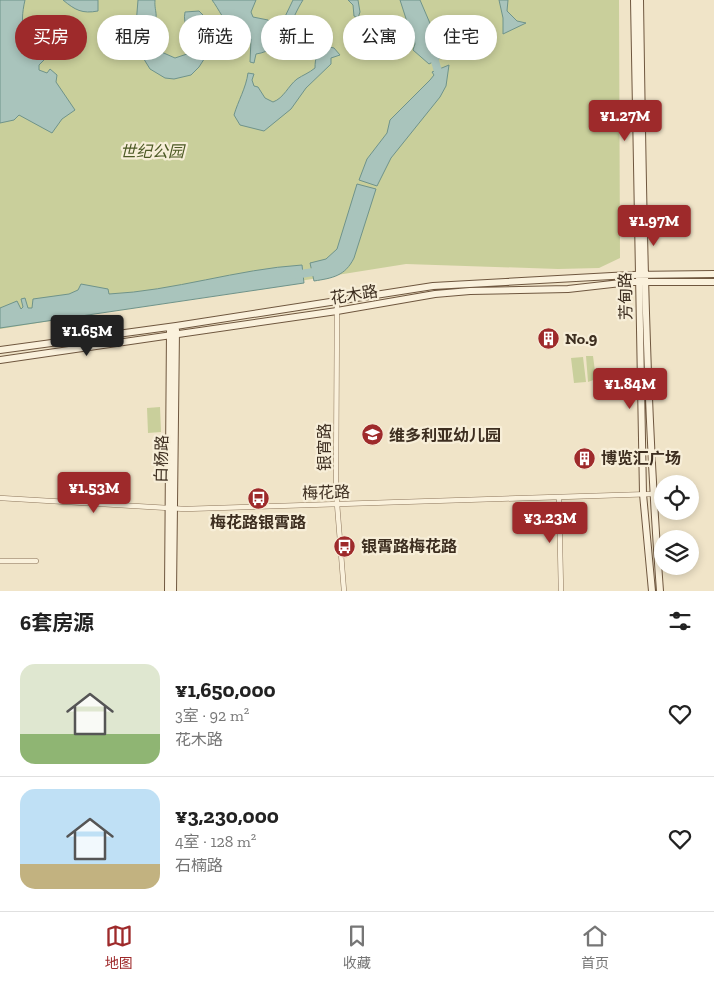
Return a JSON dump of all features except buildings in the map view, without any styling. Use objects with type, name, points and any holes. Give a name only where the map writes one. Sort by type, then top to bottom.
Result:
[{"type":"main road","name":"芳甸路","points":[[634,0],[641,275]]},
{"type":"main road","name":"芳甸路","points":[[640,0],[642,494],[652,591]]},
{"type":"main road","name":"花木路","points":[[0,360],[434,286],[641,275],[714,274]]},
{"type":"main road","name":"芳甸路","points":[[641,282],[652,494],[660,591]]},
{"type":"main road","name":"花木路","points":[[0,350],[337,311],[435,294],[470,291],[568,289],[641,282],[714,282]]},
{"type":"main road","name":"白杨路","points":[[168,591],[173,330]]},
{"type":"main road","name":"白杨路","points":[[171,509],[173,591]]},
{"type":"street","name":"银宵路","points":[[337,302],[336,504],[344,591]]},
{"type":"street","name":"梅花路","points":[[0,498],[171,509],[652,494]]},
{"type":"street","points":[[559,497],[560,591]]},
{"type":"street","points":[[0,561],[36,561]]},
{"type":"green space","name":"世纪公园","points":[[0,0],[619,0],[620,258],[599,268],[558,269],[406,264],[0,329]]},
{"type":"green space","points":[[586,356],[593,356],[596,379],[588,382]]},
{"type":"green space","points":[[583,357],[586,382],[574,383],[571,358]]},
{"type":"green space","points":[[160,407],[161,432],[148,433],[147,408]]},
{"type":"water","points":[[0,0],[25,0],[22,15],[15,15],[15,60],[44,60],[39,65],[39,70],[47,73],[50,69],[57,75],[56,82],[75,110],[62,119],[52,133],[19,115],[14,120],[0,123]]},
{"type":"water","points":[[63,0],[98,0],[98,11],[87,12],[79,10]]},
{"type":"water","points":[[138,0],[155,0],[156,15],[137,15]]},
{"type":"water","points":[[212,0],[256,0],[251,12],[253,17],[261,19],[261,52],[256,54],[254,63],[250,62],[251,15],[221,15]]},
{"type":"water","points":[[293,0],[303,0],[295,15],[286,15]]},
{"type":"water","points":[[348,0],[358,0],[359,15],[354,15],[353,5]]},
{"type":"water","points":[[400,0],[420,0],[426,15],[425,60],[436,60],[429,64],[415,52],[415,15],[405,15]]},
{"type":"water","points":[[499,0],[508,0],[507,11],[517,21],[526,23],[503,34],[503,18]]},
{"type":"water","points":[[199,11],[203,15],[184,15],[185,12]]},
{"type":"water","points":[[333,48],[334,48],[340,55],[333,57]]},
{"type":"water","points":[[169,55],[175,58],[179,57],[179,60],[204,60],[191,75],[174,79],[165,78],[150,69],[144,60],[169,60]]},
{"type":"water","points":[[331,60],[331,64],[306,88],[291,109],[264,131],[240,125],[234,115],[246,84],[248,73],[254,74],[252,80],[254,86],[258,87],[265,98],[273,102],[280,98],[297,79],[315,68],[315,61]]},
{"type":"water","points":[[449,65],[446,86],[440,97],[391,158],[377,186],[359,180],[367,159],[387,133],[390,120],[430,80],[434,75],[432,72]]},
{"type":"water","points":[[357,184],[376,189],[354,258],[347,269],[338,275],[314,281],[310,263],[326,259],[337,249]]},
{"type":"water","points":[[302,265],[304,283],[0,328],[0,308],[17,301],[21,309],[23,307],[21,299],[25,298],[28,308],[32,308],[33,299],[69,294],[78,290],[81,284],[108,289],[109,294],[133,292],[278,267]]},
{"type":"waterway","points":[[435,60],[440,78]]},
{"type":"waterway","points":[[294,275],[320,271]]},
{"type":"place","name":"No.9","points":[[549,338]]},
{"type":"place","name":"维多利亚幼儿园","points":[[373,435]]},
{"type":"place","name":"博览汇广场","points":[[585,458]]},
{"type":"place","name":"梅花路银霄路","points":[[258,498]]},
{"type":"place","name":"银霄路梅花路","points":[[345,546]]}]
